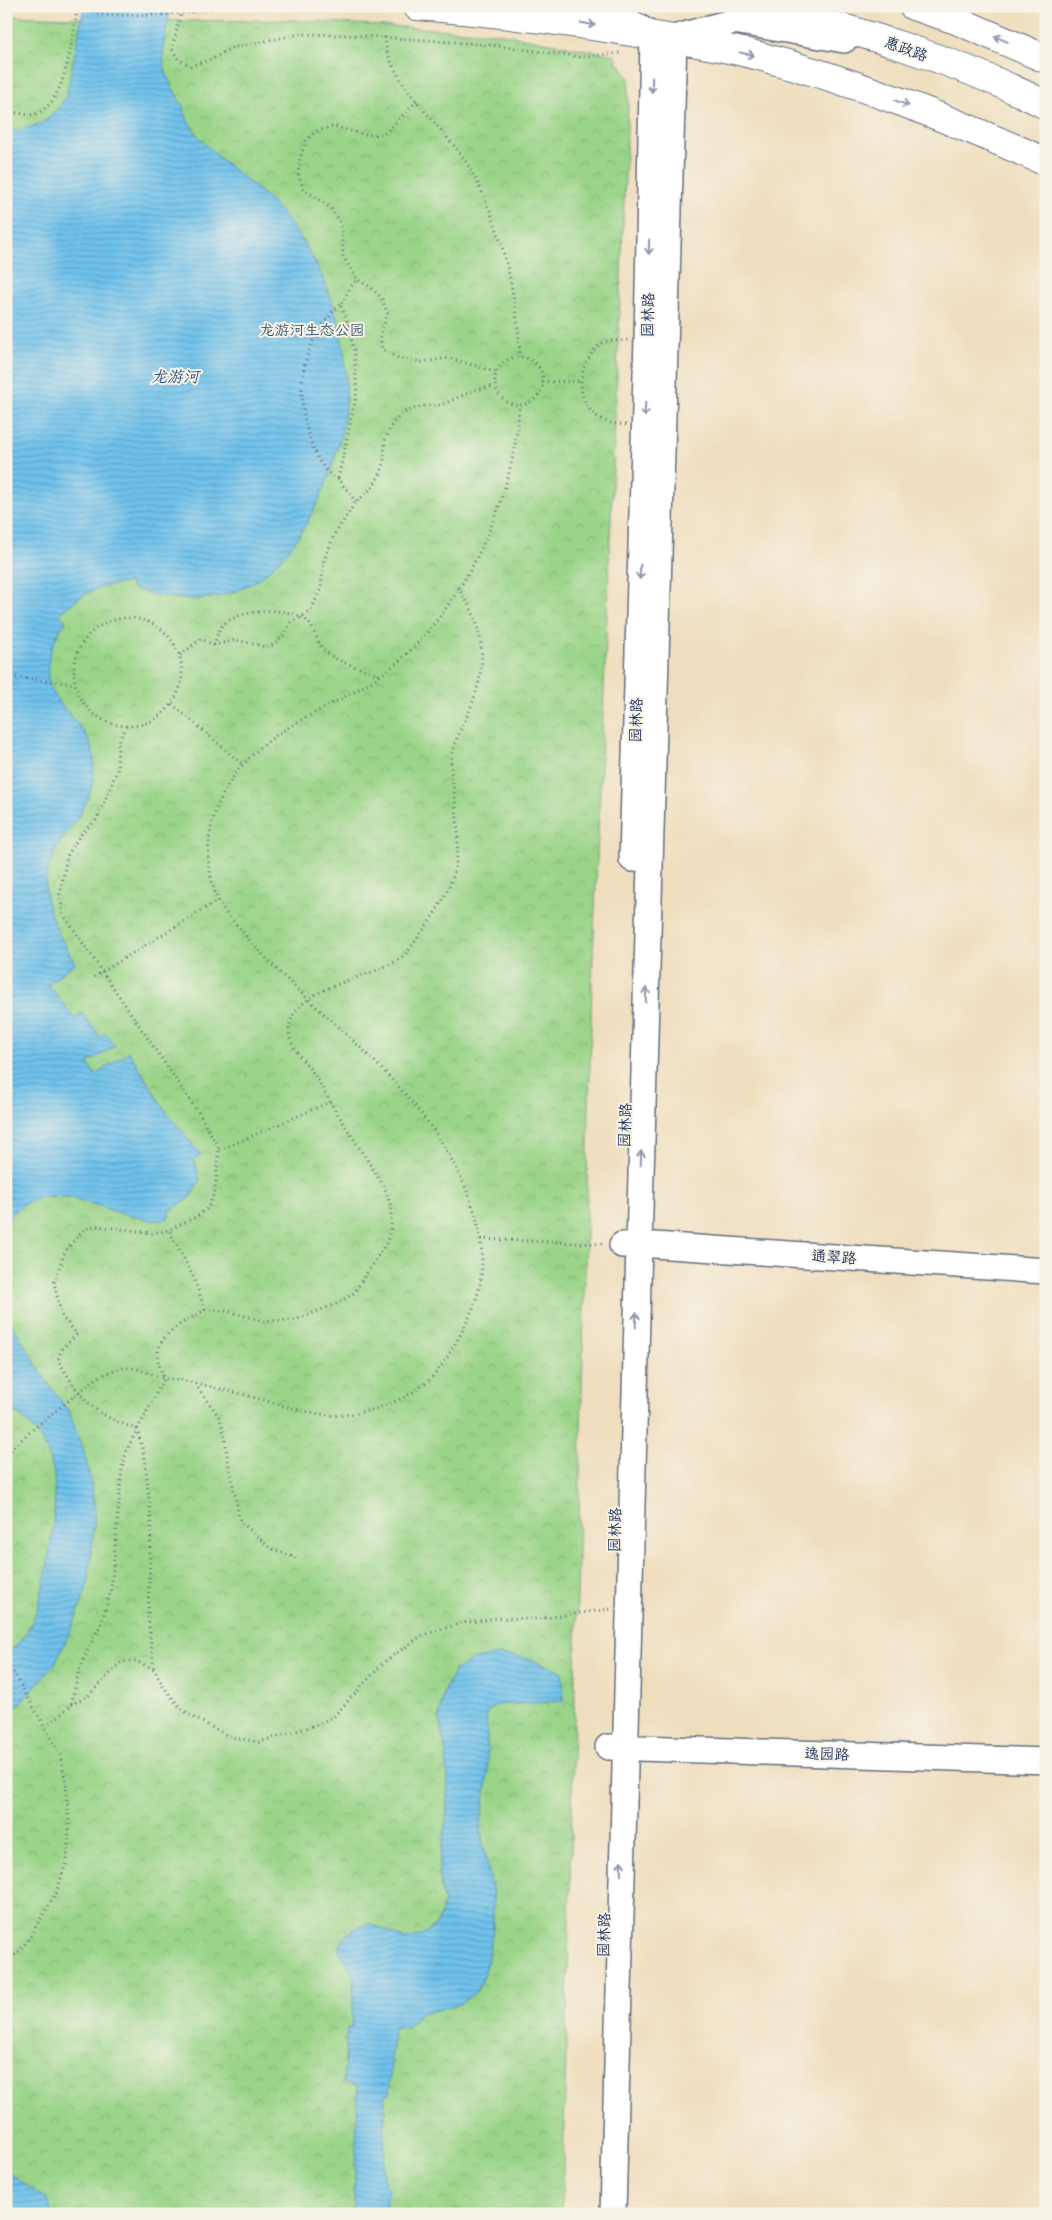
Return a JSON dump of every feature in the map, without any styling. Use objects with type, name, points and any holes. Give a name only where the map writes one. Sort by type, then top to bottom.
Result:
[{"type":"main road","points":[[417,6],[576,22],[660,41],[754,55],[866,89],[976,131],[1046,162]]},
{"type":"main road","name":"惠政路","points":[[762,6],[862,32],[1009,86],[1046,105]]},
{"type":"main road","points":[[913,6],[956,20],[1046,59]]},
{"type":"street","points":[[605,6],[660,41],[734,22],[829,36],[1009,86]]},
{"type":"street","name":"园林路","points":[[613,2214],[616,1748],[613,1608],[630,1244],[644,426],[660,41]]},
{"type":"street","name":"园林路","points":[[597,2214],[616,1748],[660,41]]},
{"type":"street","name":"通翠路","points":[[630,1244],[1046,1271]]},
{"type":"street","name":"逸园路","points":[[616,1748],[1046,1761]]},
{"type":"path","points":[[63,6],[107,15],[155,16],[195,12],[227,6]]},
{"type":"path","points":[[6,112],[33,114],[44,109],[57,96],[64,74],[78,6]]},
{"type":"path","points":[[184,6],[172,49],[178,59],[190,66],[212,59],[231,48],[300,34],[385,37],[491,45],[581,57],[660,41]]},
{"type":"path","points":[[385,37],[386,50],[403,82],[452,142],[482,192],[494,223],[506,265],[518,324],[520,357]]},
{"type":"path","points":[[417,101],[384,134],[366,135],[333,126],[315,132],[306,141],[300,158],[298,173],[303,190],[330,207],[339,220],[342,229],[343,256],[357,280],[371,287],[382,299],[388,314],[380,334],[382,349],[398,358],[422,362],[449,358],[496,372]]},
{"type":"path","points":[[356,502],[338,479],[331,476],[318,460],[305,420],[301,391],[303,373],[316,333],[327,317],[347,296],[351,284],[357,280]]},
{"type":"path","points":[[338,479],[357,392],[354,350],[346,317],[340,305]]},
{"type":"path","points":[[644,426],[610,423],[599,418],[588,406],[581,394],[579,381],[585,363],[594,350],[605,342],[647,340]]},
{"type":"path","points":[[520,357],[534,362],[542,375],[542,382],[541,389],[532,400],[518,405],[504,400],[495,386],[496,372],[506,361],[520,357]]},
{"type":"path","points":[[542,382],[579,381]]},
{"type":"path","points":[[180,655],[201,640],[214,645],[236,640],[267,647],[275,644],[285,633],[291,622],[302,617],[312,608],[322,588],[324,561],[334,535],[356,502],[372,489],[380,475],[384,461],[384,441],[392,424],[403,413],[422,406],[441,405],[475,390],[495,386]]},
{"type":"path","points":[[6,1459],[15,1445],[94,1378],[123,1368],[138,1368],[164,1379],[195,1383],[329,1415],[358,1412],[403,1399],[429,1381],[467,1324],[477,1298],[483,1272],[481,1239],[475,1211],[460,1173],[438,1134],[411,1101],[378,1065],[268,962],[217,900],[209,866],[209,840],[216,809],[223,793],[242,764],[267,740],[379,675],[406,655],[426,632],[458,588],[480,549],[500,507],[518,435],[518,405]]},
{"type":"path","points":[[71,1705],[80,1667],[101,1624],[111,1590],[122,1468],[127,1449],[164,1379],[158,1359],[159,1350],[166,1336],[205,1310],[227,1311],[264,1321],[295,1320],[336,1304],[354,1293],[387,1242],[391,1227],[391,1207],[387,1194],[374,1168],[314,1075],[293,1047],[288,1035],[290,1022],[308,999],[332,986],[384,966],[407,952],[437,910],[452,878],[457,848],[457,824],[452,778],[452,755],[478,690],[481,653],[478,624],[471,605],[458,588]]},
{"type":"path","points":[[214,645],[221,628],[228,621],[254,611],[268,610],[302,617],[311,625],[324,651],[340,661],[379,675]]},
{"type":"path","points":[[123,618],[141,619],[158,626],[172,639],[180,655],[183,672],[180,689],[172,704],[159,716],[143,724],[126,726],[109,722],[94,714],[82,700],[75,684],[74,666],[79,648],[90,633],[105,622],[123,618]]},
{"type":"path","points":[[6,676],[75,684]]},
{"type":"path","points":[[172,704],[242,764]]},
{"type":"path","points":[[126,726],[118,743],[117,770],[107,796],[96,820],[80,835],[67,856],[60,894],[63,914],[200,1116],[219,1149],[214,1191],[208,1208],[196,1217],[169,1230],[152,1233],[98,1226],[85,1229],[65,1252],[54,1283],[62,1317],[77,1334],[62,1349],[58,1360],[78,1393],[89,1406],[115,1422],[137,1429]]},
{"type":"path","points":[[94,977],[217,900]]},
{"type":"path","points":[[219,1149],[247,1139],[330,1102]]},
{"type":"path","points":[[169,1230],[194,1278],[205,1310]]},
{"type":"path","points":[[481,1239],[630,1244]]},
{"type":"path","points":[[195,1383],[220,1418],[240,1521],[270,1548],[296,1558]]},
{"type":"path","points":[[137,1429],[145,1459],[150,1521],[148,1617],[154,1668],[163,1686],[178,1705],[191,1716],[230,1737],[259,1742],[316,1725],[333,1717],[384,1662],[423,1635],[462,1622],[497,1618],[536,1619],[613,1608]]},
{"type":"path","points":[[6,1659],[60,1754],[66,1783],[69,1825],[67,1860],[56,1893],[28,1940],[6,1966]]},
{"type":"path","points":[[46,1727],[71,1705],[88,1696],[121,1662],[136,1661],[154,1668]]},
{"type":"green space","name":"龙游河生态公园","points":[[6,16],[186,21],[293,20],[497,33],[614,55],[629,79],[592,982],[562,2214],[6,2214]]},
{"type":"water","name":"龙游河","points":[[84,6],[171,6],[163,51],[165,70],[188,121],[206,145],[269,200],[292,226],[311,254],[326,286],[337,318],[344,352],[346,387],[344,421],[331,470],[310,518],[291,547],[267,572],[252,583],[236,591],[219,596],[202,599],[184,599],[167,597],[132,588],[129,582],[91,591],[59,614],[66,621],[51,651],[48,663],[48,679],[60,704],[86,736],[92,749],[94,765],[89,795],[76,820],[54,854],[48,871],[47,901],[51,916],[75,963],[48,984],[74,1018],[82,1013],[100,1037],[106,1033],[115,1046],[88,1063],[95,1075],[129,1052],[167,1113],[201,1155],[194,1159],[200,1179],[190,1198],[169,1211],[169,1218],[156,1220],[135,1217],[57,1196],[39,1198],[22,1205],[6,1221],[6,130],[17,131],[42,123],[54,113],[66,97]]},
{"type":"water","points":[[6,1309],[9,1319],[46,1380],[69,1412],[84,1452],[95,1512],[88,1584],[74,1624],[54,1665],[6,1719],[6,1654],[24,1636],[37,1608],[51,1545],[55,1499],[52,1465],[42,1441],[25,1420],[16,1413],[6,1409]]},
{"type":"water","points":[[499,1655],[522,1657],[562,1671],[564,1701],[496,1705],[486,1713],[488,1772],[480,1829],[493,1893],[493,1928],[486,1969],[477,1991],[460,2004],[419,2014],[408,2027],[393,2027],[389,2094],[385,2094],[384,2185],[389,2187],[385,2214],[350,2214],[354,2205],[358,2086],[343,2083],[347,2028],[352,2026],[354,1977],[339,1950],[350,1932],[370,1923],[404,1939],[421,1936],[437,1924],[444,1902],[438,1874],[446,1819],[448,1779],[446,1752],[439,1720],[444,1691],[455,1670],[474,1659]]},
{"type":"water","points":[[6,2171],[47,2200],[53,2214],[14,2214],[6,2206]]}]
